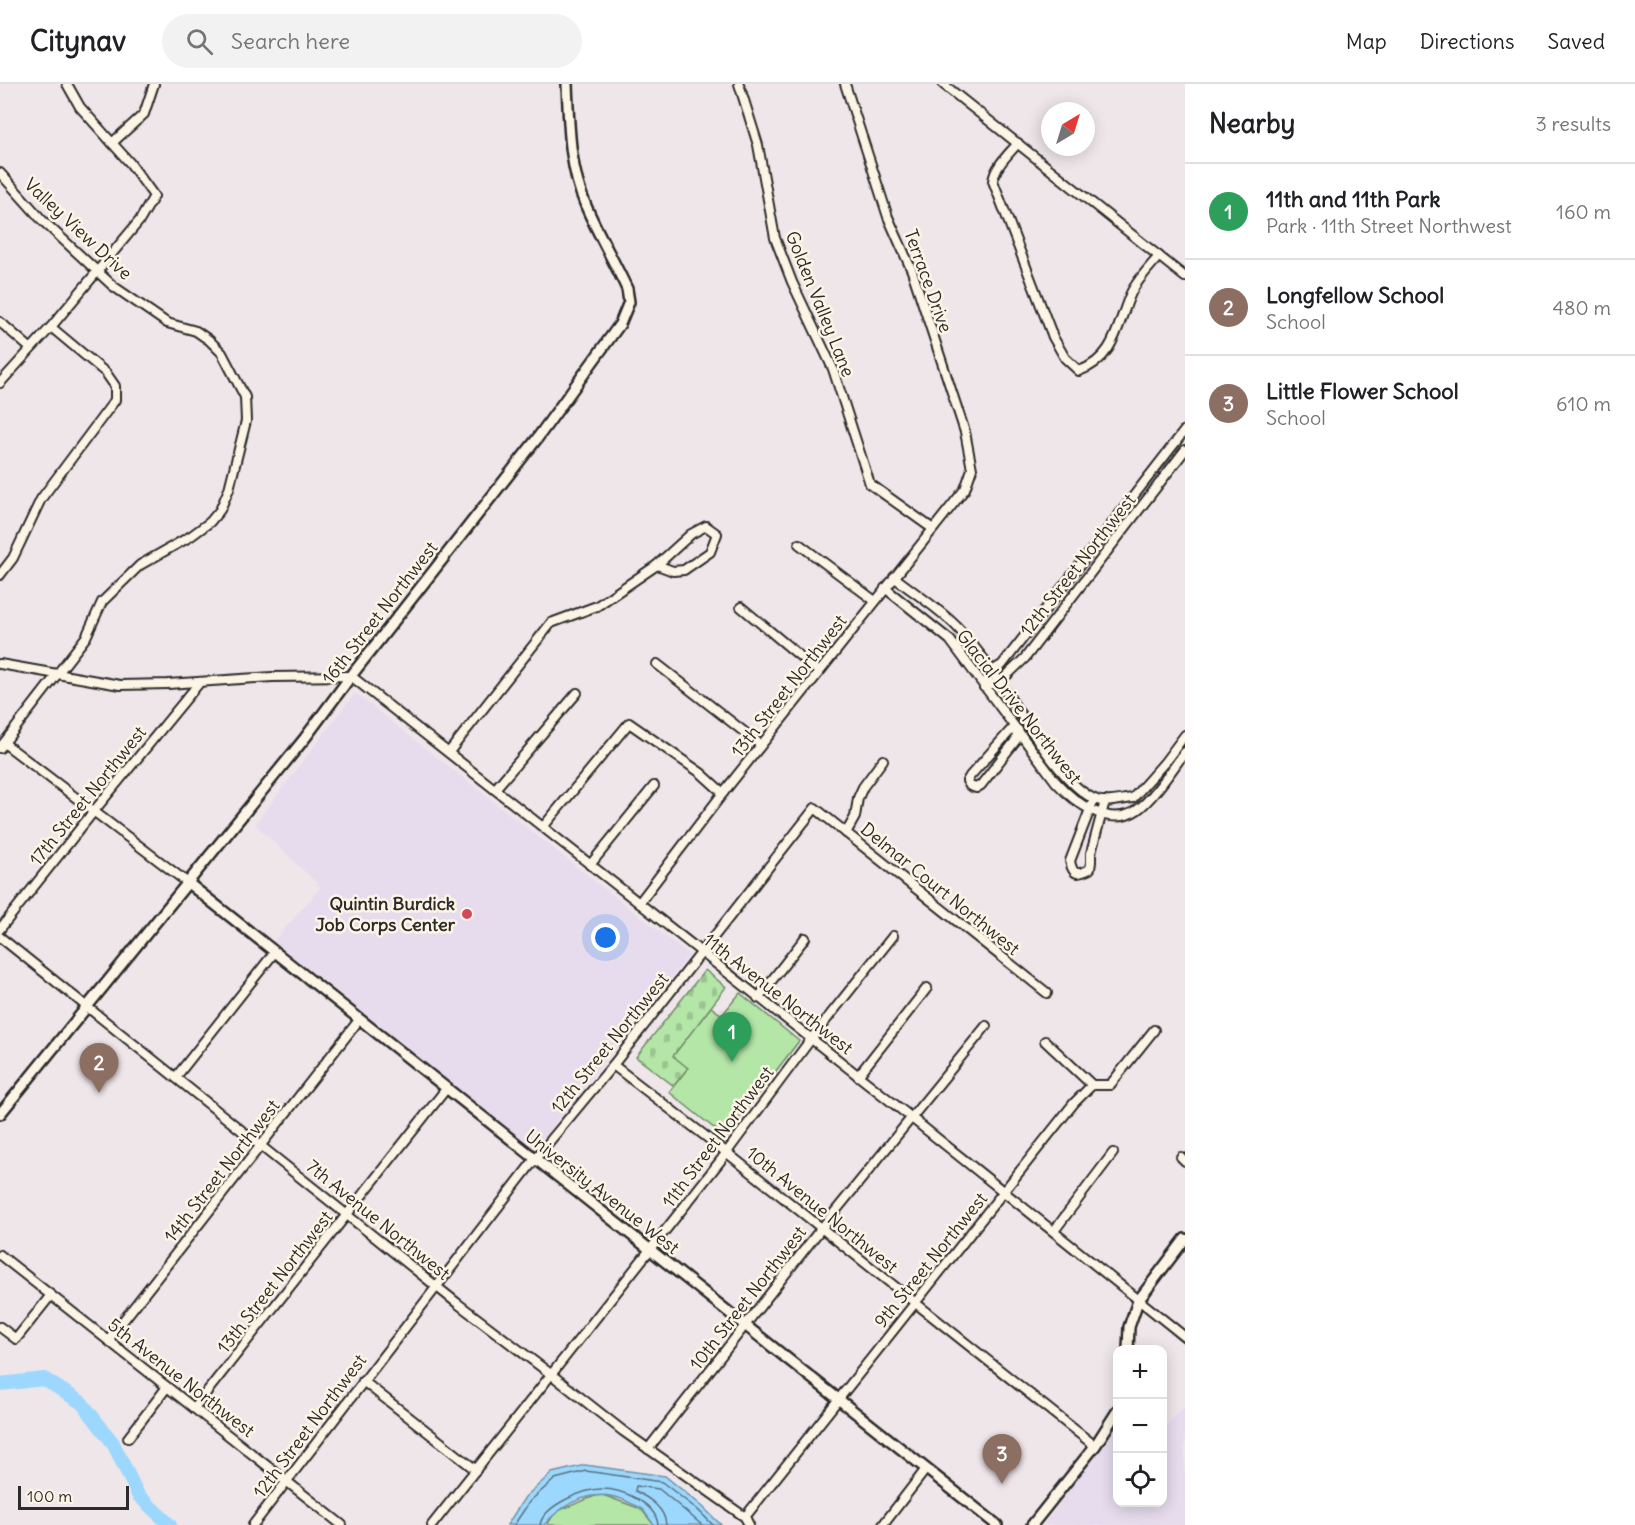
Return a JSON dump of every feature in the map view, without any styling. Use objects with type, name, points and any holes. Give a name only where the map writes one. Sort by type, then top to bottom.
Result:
[{"type":"street","points":[[0,383],[51,327],[140,220],[154,196],[130,163],[80,107],[67,84]]},
{"type":"street","points":[[112,143],[144,114],[154,84]]},
{"type":"street","name":"16th Street Northwest","points":[[0,1114],[305,738],[536,440],[620,324],[629,302],[627,289],[586,206],[578,182],[569,135],[567,84]]},
{"type":"street","name":"Golden Valley Lane","points":[[739,84],[758,145],[776,238],[792,282],[833,369],[870,484],[933,529]]},
{"type":"street","name":"Terrace Drive","points":[[845,84],[888,217],[912,271],[965,432],[972,469],[965,489]]},
{"type":"street","points":[[944,84],[1185,277]]},
{"type":"street","points":[[1018,143],[998,167],[993,181],[1053,337],[1065,358],[1079,372],[1093,367],[1113,343],[1132,291],[1159,256]]},
{"type":"street","name":"Valley View Drive","points":[[0,173],[42,220],[97,272],[167,323],[196,331],[222,353],[245,397],[246,421],[229,489],[220,510],[210,522],[191,536],[140,566],[102,602],[86,637],[2,746]]},
{"type":"street","points":[[0,322],[30,348]]},
{"type":"street","points":[[0,575],[13,558],[40,499],[115,400],[116,386],[106,373],[51,327]]},
{"type":"street","points":[[984,687],[992,671],[1002,665],[1185,430]]},
{"type":"street","name":"12th Street Northwest","points":[[984,687],[1000,681],[1025,658],[1185,450]]},
{"type":"street","name":"13th Street Northwest","points":[[639,903],[723,793],[965,489]]},
{"type":"street","points":[[449,752],[551,623],[597,606],[657,565],[691,534],[706,526],[717,534],[710,552],[684,570],[673,571],[657,565]]},
{"type":"street","points":[[799,543],[875,601]]},
{"type":"street","points":[[894,577],[958,627],[1000,681],[1026,723],[1074,787],[1094,799],[1105,801],[1133,798],[1185,735]]},
{"type":"street","name":"Glacial Drive Northwest","points":[[885,588],[950,640],[1056,782],[1068,796],[1089,810],[1115,816],[1137,810],[1185,752]]},
{"type":"street","points":[[741,607],[819,672]]},
{"type":"street","points":[[0,664],[120,685],[272,677],[351,676]]},
{"type":"street","points":[[657,664],[761,745]]},
{"type":"street","name":"11th Avenue Northwest","points":[[351,676],[1185,1337]]},
{"type":"street","name":"17th Street Northwest","points":[[0,929],[200,682]]},
{"type":"street","points":[[495,789],[577,693]]},
{"type":"street","points":[[543,827],[629,723],[701,773],[723,793]]},
{"type":"street","points":[[1018,730],[1016,740],[981,785],[976,788],[970,786],[967,781],[970,776],[1010,731],[1018,730],[1026,723]]},
{"type":"street","points":[[2,746],[94,811],[188,883]]},
{"type":"street","points":[[846,833],[855,817],[862,787],[883,760]]},
{"type":"street","points":[[590,864],[654,786]]},
{"type":"street","points":[[1094,799],[1070,861],[1072,870],[1076,873],[1081,874],[1090,869],[1091,853],[1105,801]]},
{"type":"street","name":"12th Street Northwest","points":[[253,1525],[535,1159],[613,1065],[815,808]]},
{"type":"street","name":"Delmar Court Northwest","points":[[815,808],[1047,993]]},
{"type":"street","name":"University Avenue West","points":[[188,883],[649,1251],[998,1525]]},
{"type":"street","name":"11th Street Northwest","points":[[432,1525],[649,1251],[892,936]]},
{"type":"street","name":"7th Avenue Northwest","points":[[0,937],[436,1286],[623,1431],[745,1517]]},
{"type":"street","points":[[758,998],[805,938]]},
{"type":"street","points":[[176,1077],[274,953]]},
{"type":"street","points":[[858,1076],[927,988]]},
{"type":"street","name":"14th Street Northwest","points":[[108,1340],[359,1020]]},
{"type":"street","name":"10th Street Northwest","points":[[648,1449],[822,1228],[986,1026]]},
{"type":"street","name":"9th Street Northwest","points":[[745,1517],[1074,1103],[1092,1085],[1110,1085],[1154,1030]]},
{"type":"street","points":[[1045,1041],[1092,1085]]},
{"type":"street","name":"10th Avenue Northwest","points":[[613,1065],[726,1152],[1095,1446]]},
{"type":"street","name":"13th Street Northwest","points":[[195,1408],[446,1089]]},
{"type":"street","points":[[1054,1232],[1113,1153]]},
{"type":"street","points":[[1128,1345],[1129,1328],[1138,1301],[1185,1239]]},
{"type":"street","name":"5th Avenue Northwest","points":[[0,1255],[342,1525]]},
{"type":"street","points":[[0,1327],[16,1339],[51,1295]]},
{"type":"street","points":[[363,1381],[476,1470]]},
{"type":"street","points":[[128,1438],[167,1387]]},
{"type":"street","points":[[1032,1525],[1095,1446],[1113,1418]]},
{"type":"street","points":[[883,1525],[926,1469]]},
{"type":"street","points":[[745,1517],[750,1525]]},
{"type":"shaded area","name":"Quintin Burdick Job Corps Center","points":[[355,693],[689,955],[534,1149],[274,941],[321,887],[255,824]]},
{"type":"shaded area","points":[[1185,1405],[1185,1525],[1043,1525],[1113,1431],[1113,1507],[1167,1507],[1167,1425]]},
{"type":"green space","points":[[705,970],[726,987],[674,1056],[688,1068],[674,1086],[636,1057]]},
{"type":"green space","points":[[740,993],[799,1041],[725,1137],[669,1092],[688,1068],[673,1056],[711,1007],[722,1015]]},
{"type":"green space","points":[[600,1494],[641,1509],[654,1525],[547,1525],[555,1512]]},
{"type":"water","points":[[585,1465],[665,1476],[721,1525],[654,1525],[639,1507],[615,1497],[603,1495],[571,1503],[544,1525],[507,1525],[525,1497],[552,1473]]},
{"type":"waterway","points":[[0,1384],[44,1379],[82,1403],[113,1443],[138,1495],[170,1525]]},
{"type":"place","name":"Quintin Burdick Job Corps Center","points":[[467,914]]},
{"type":"place","name":"11th and 11th Park","points":[[732,1062]]},
{"type":"place","name":"Longfellow School","points":[[99,1093]]},
{"type":"place","name":"Little Flower School","points":[[1002,1484]]}]
